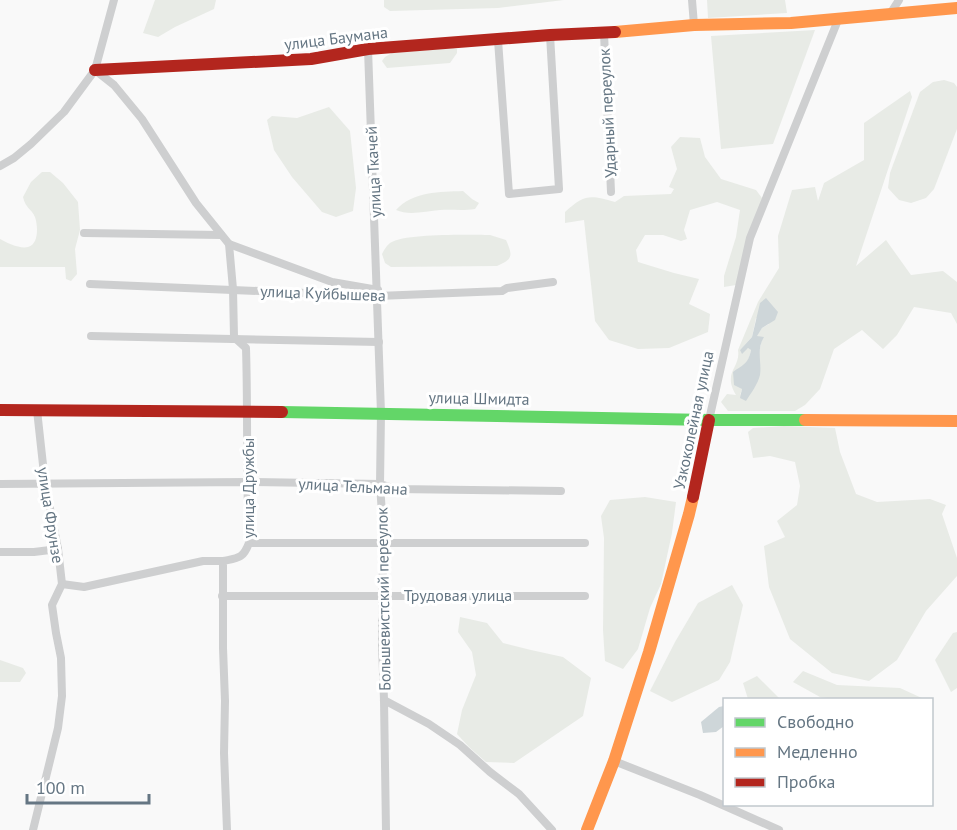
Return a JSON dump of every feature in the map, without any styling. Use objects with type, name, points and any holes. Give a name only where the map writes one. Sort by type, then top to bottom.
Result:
[{"type":"street","points":[[0,166],[32,144],[64,112],[95,70],[114,0]]},
{"type":"street","points":[[692,0],[694,25]]},
{"type":"street","points":[[890,14],[899,0]]},
{"type":"street","name":"улица Баумана","points":[[95,70],[311,59],[368,49],[694,25],[838,20],[957,8]]},
{"type":"street","name":"Узкоколейная улица","points":[[587,830],[614,760],[649,652],[689,514],[750,238],[838,20]]},
{"type":"street","name":"Ударный переулок","points":[[604,33],[611,192]]},
{"type":"street","points":[[498,40],[509,194],[559,189],[550,35]]},
{"type":"street","name":"улица Ткачей","points":[[368,49],[378,293]]},
{"type":"street","points":[[95,70],[114,85],[142,119],[196,203],[229,244],[332,282],[378,293]]},
{"type":"street","points":[[84,233],[221,235]]},
{"type":"street","name":"улица Дружбы","points":[[223,561],[237,559],[246,552],[249,543],[246,482],[248,411],[246,348],[234,337],[229,244]]},
{"type":"street","name":"улица Куйбышева","points":[[90,284],[378,293],[502,291],[507,288],[554,282]]},
{"type":"street","name":"Большевистский переулок","points":[[378,293],[380,484],[384,544],[382,645],[386,830]]},
{"type":"street","points":[[91,336],[379,342]]},
{"type":"street","name":"улица Шмидта","points":[[0,410],[248,411],[709,420],[957,421]]},
{"type":"street","name":"улица Фрунзе","points":[[33,830],[58,728],[62,696],[61,658],[52,605],[62,584],[58,549],[45,483],[37,410]]},
{"type":"street","name":"улица Тельмана","points":[[0,484],[246,482],[380,484],[396,489],[561,491]]},
{"type":"street","points":[[249,543],[585,543]]},
{"type":"street","points":[[0,552],[58,549]]},
{"type":"street","points":[[62,584],[84,586],[203,561],[223,561],[227,830]]},
{"type":"street","name":"Трудовая улица","points":[[222,596],[585,596]]},
{"type":"street","points":[[384,700],[429,724],[460,745],[519,794],[552,830]]},
{"type":"street","points":[[614,760],[723,805]]},
{"type":"street","points":[[725,806],[779,830]]},
{"type":"shaded area","points":[[155,0],[216,0],[214,9],[158,37],[143,33]]},
{"type":"shaded area","points":[[384,0],[564,0],[498,8],[390,11],[384,7]]},
{"type":"shaded area","points":[[707,0],[785,0],[787,13],[708,18]]},
{"type":"shaded area","points":[[815,30],[773,144],[721,149],[711,36]]},
{"type":"shaded area","points":[[457,49],[457,53],[450,63],[387,68],[382,61],[392,53]]},
{"type":"shaded area","points":[[944,80],[954,83],[957,87],[957,129],[934,189],[926,198],[911,203],[899,200],[888,188],[890,173],[920,92],[933,82]]},
{"type":"shaded area","points":[[910,91],[912,97],[856,266],[886,240],[911,275],[943,271],[957,282],[957,324],[951,313],[914,307],[897,335],[883,349],[862,330],[834,349],[820,389],[805,405],[795,411],[728,411],[721,402],[727,394],[736,395],[732,387],[731,375],[737,361],[738,350],[758,302],[779,268],[778,236],[792,190],[815,187],[818,201],[824,183],[864,160],[864,123]],"holes":[[[756,318],[769,324],[762,328],[756,336],[763,338],[759,354],[740,396],[742,389],[737,370],[747,361],[751,350],[749,348],[740,350],[752,337]]]},
{"type":"shaded area","points":[[329,107],[350,131],[356,188],[353,211],[336,217],[322,212],[292,177],[274,150],[267,120],[272,116],[297,118]]},
{"type":"shaded area","points":[[680,137],[700,138],[705,157],[721,179],[756,190],[762,198],[736,285],[724,287],[724,276],[736,237],[740,210],[717,202],[690,210],[684,230],[687,239],[681,241],[663,235],[645,235],[636,250],[638,262],[699,279],[689,304],[710,314],[708,332],[669,348],[638,349],[609,340],[595,321],[584,220],[565,223],[565,212],[583,199],[593,197],[615,202],[624,196],[671,194],[674,189],[669,187],[677,169],[671,147]]},
{"type":"shaded area","points":[[42,172],[50,172],[63,183],[78,202],[80,230],[75,249],[77,274],[71,281],[66,279],[65,267],[0,267],[0,239],[14,245],[28,247],[36,239],[35,217],[23,197],[31,182]]},
{"type":"shaded area","points":[[463,191],[479,203],[475,209],[412,213],[396,210],[410,199],[419,196],[436,192]]},
{"type":"shaded area","points":[[438,235],[490,235],[506,240],[510,250],[509,259],[497,266],[391,267],[385,263],[382,254],[390,243],[409,238]]},
{"type":"shaded area","points":[[766,298],[778,312],[775,320],[762,328],[757,336],[764,337],[760,351],[760,375],[746,401],[740,398],[742,389],[734,385],[733,372],[748,358],[751,350],[748,348],[742,354],[740,350],[752,337],[760,303]]},
{"type":"shaded area","points":[[784,426],[835,428],[840,452],[856,494],[877,502],[930,499],[946,505],[942,514],[957,558],[957,576],[926,611],[897,660],[869,681],[832,673],[790,639],[769,587],[764,546],[785,537],[777,521],[797,505],[800,486],[795,462],[770,456],[753,458],[748,432],[753,428]]},
{"type":"shaded area","points":[[645,497],[676,502],[661,584],[650,608],[638,649],[623,669],[605,661],[604,538],[601,516],[610,500]]},
{"type":"shaded area","points":[[732,585],[743,605],[730,662],[719,680],[672,702],[650,691],[698,603]]},
{"type":"shaded area","points":[[460,617],[487,623],[503,643],[563,657],[591,678],[583,716],[514,763],[486,762],[457,734],[462,710],[476,675],[472,652],[458,632]]},
{"type":"shaded area","points":[[957,632],[957,688],[951,692],[935,660],[953,633]]},
{"type":"shaded area","points":[[0,660],[23,668],[26,673],[20,682],[0,682]]},
{"type":"shaded area","points":[[803,671],[837,685],[900,688],[922,698],[827,698],[820,697],[793,682]]},
{"type":"shaded area","points":[[757,676],[779,698],[748,698],[743,683]]},
{"type":"shaded area","points":[[723,706],[723,727],[716,732],[703,733],[701,722]]},
{"type":"traffic: fast","points":[[282,412],[805,420]]},
{"type":"traffic: slow","points":[[615,32],[694,25],[791,23],[957,8]]},
{"type":"traffic: slow","points":[[805,420],[957,421]]},
{"type":"traffic: slow","points":[[587,830],[614,761],[649,652],[693,497]]},
{"type":"traffic: jam","points":[[95,70],[311,59],[368,49],[615,32]]},
{"type":"traffic: jam","points":[[0,410],[282,412]]},
{"type":"traffic: jam","points":[[693,497],[709,420]]}]
